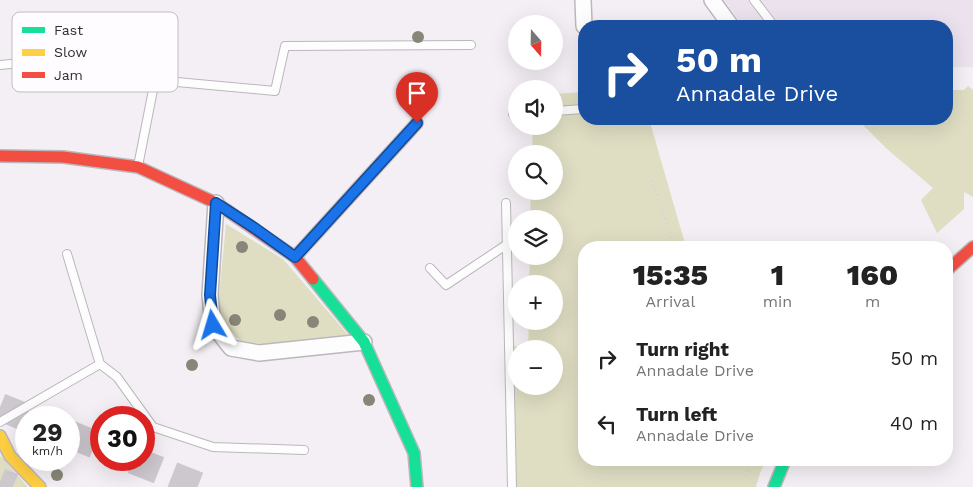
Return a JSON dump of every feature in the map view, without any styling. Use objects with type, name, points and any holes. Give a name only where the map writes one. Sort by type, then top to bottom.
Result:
[{"type":"street","points":[[583,0],[584,20]]},
{"type":"street","points":[[712,0],[727,20]]},
{"type":"street","points":[[295,257],[417,123]]},
{"type":"street","points":[[0,156],[63,156],[138,167],[216,203],[295,257],[364,342],[414,453],[417,487]]},
{"type":"street","points":[[216,203],[210,295],[213,325],[232,348],[259,353],[364,342]]},
{"type":"street","points":[[953,265],[973,247]]},
{"type":"street","points":[[0,436],[10,456],[40,487]]},
{"type":"street","points":[[774,487],[783,466]]},
{"type":"lane","points":[[756,1],[770,20]]},
{"type":"lane","points":[[178,82],[275,91],[285,46],[471,45]]},
{"type":"lane","points":[[138,167],[153,92]]},
{"type":"lane","points":[[563,111],[578,110]]},
{"type":"lane","points":[[506,203],[512,487]]},
{"type":"lane","points":[[430,268],[446,285],[506,245]]},
{"type":"lane","points":[[67,254],[100,364],[117,377],[153,428],[213,447],[304,450]]},
{"type":"lane","points":[[0,422],[100,364]]},
{"type":"path","points":[[648,171],[673,241]]},
{"type":"path","points":[[747,466],[746,475],[754,482],[753,487]]},
{"type":"shaded area","points":[[724,0],[973,0],[973,67],[953,67],[953,20],[739,20]]},
{"type":"green space","points":[[968,86],[973,90],[973,197],[964,192],[964,209],[937,233],[921,200],[933,188],[887,149],[863,125],[953,125],[953,90],[964,90]]},
{"type":"green space","points":[[578,92],[578,125],[651,125],[684,241],[578,241],[578,466],[763,466],[756,487],[516,487],[515,395],[563,395],[563,340],[528,340],[529,330],[563,330],[563,275],[529,275],[530,265],[563,265],[563,210],[530,210],[531,200],[563,200],[563,145],[532,145],[533,135],[563,135],[563,93]]},
{"type":"green space","points":[[226,224],[283,259],[349,336],[268,345],[240,341],[222,322],[219,296]]},
{"type":"green space","points":[[0,455],[28,487],[0,487]]},
{"type":"tunnel","points":[[0,407],[15,413]]},
{"type":"tunnel","points":[[80,438],[90,443]]},
{"type":"tunnel","points":[[155,469],[201,487]]},
{"type":"tunnel","points":[[0,482],[13,487]]},
{"type":"traffic: fast","points":[[313,279],[364,342],[414,453],[417,487]]},
{"type":"traffic: fast","points":[[774,487],[783,466]]},
{"type":"traffic: slow","points":[[0,436],[10,456],[40,487]]},
{"type":"traffic: jam","points":[[295,257],[417,123]]},
{"type":"traffic: jam","points":[[0,156],[63,157],[138,167],[216,203],[295,257],[313,279]]},
{"type":"traffic: jam","points":[[953,265],[973,247]]},
{"type":"route","points":[[213,325],[210,295],[216,203],[295,257],[417,123]]}]
